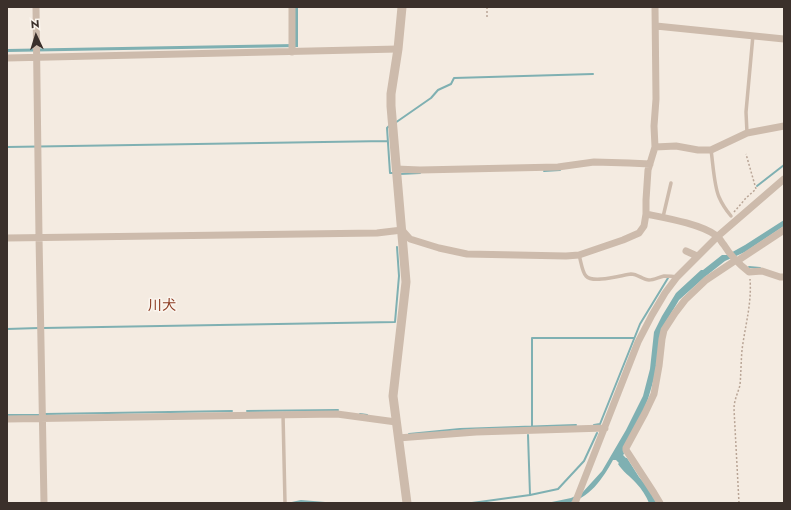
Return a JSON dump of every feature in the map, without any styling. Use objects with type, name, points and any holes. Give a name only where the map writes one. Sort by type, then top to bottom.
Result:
[{"type":"street","points":[[36,7],[44,503]]},
{"type":"street","points":[[292,7],[292,48]]},
{"type":"street","points":[[402,7],[398,49],[391,94],[391,106],[406,282],[393,396],[407,503]]},
{"type":"street","points":[[402,230],[410,239],[439,248],[467,254],[579,255],[639,233],[644,226],[648,170],[655,147],[655,7]]},
{"type":"street","points":[[656,26],[784,39]]},
{"type":"street","points":[[7,58],[37,52],[292,48],[398,49]]},
{"type":"street","points":[[655,147],[676,146],[698,150],[711,150],[747,133],[784,126]]},
{"type":"street","points":[[396,169],[420,170],[558,167],[594,162],[629,162],[650,164]]},
{"type":"street","points":[[575,502],[638,342],[665,293],[676,277],[697,256],[784,179]]},
{"type":"street","points":[[646,214],[663,217],[702,228],[718,236],[727,250],[749,272],[762,271],[784,277]]},
{"type":"street","points":[[7,238],[377,233],[402,230]]},
{"type":"street","points":[[660,503],[626,448],[654,394],[664,330],[685,300],[706,280],[784,230]]},
{"type":"street","points":[[686,250],[697,256]]},
{"type":"street","points":[[7,419],[337,414],[396,422]]},
{"type":"street","points":[[398,438],[476,432],[604,428]]},
{"type":"lane","points":[[747,133],[746,112],[753,35]]},
{"type":"lane","points":[[711,150],[718,196],[723,206],[731,216]]},
{"type":"lane","points":[[663,217],[670,183]]},
{"type":"lane","points":[[579,255],[585,275],[589,278],[616,278],[631,274],[647,280],[664,276],[676,277]]},
{"type":"lane","points":[[283,414],[285,503]]},
{"type":"path","points":[[487,7],[487,17]]},
{"type":"path","points":[[731,216],[736,208],[756,189],[746,154]]},
{"type":"path","points":[[739,503],[734,402],[740,386],[742,351],[750,301],[751,290],[749,272]]},
{"type":"water","points":[[294,7],[298,7],[298,47],[7,52],[7,49],[295,44]]},
{"type":"water","points":[[784,220],[784,226],[745,252],[725,261],[706,276],[679,300],[664,325],[655,375],[648,399],[643,412],[623,448],[623,455],[627,458],[657,503],[649,503],[638,485],[622,469],[616,460],[613,460],[600,481],[582,498],[566,503],[547,503],[571,498],[582,493],[602,471],[626,430],[643,396],[650,369],[654,332],[676,293],[701,270],[722,255],[727,255],[745,245]]},
{"type":"waterway","points":[[395,123],[431,98],[438,90],[451,84],[454,78],[593,74]]},
{"type":"waterway","points":[[389,126],[387,128],[390,173],[394,173]]},
{"type":"waterway","points":[[7,147],[387,141]]},
{"type":"waterway","points":[[757,186],[784,165]]},
{"type":"waterway","points":[[544,171],[560,170]]},
{"type":"waterway","points":[[400,174],[420,173]]},
{"type":"waterway","points":[[43,328],[395,322],[399,276],[397,247]]},
{"type":"waterway","points":[[749,267],[760,268]]},
{"type":"waterway","points":[[594,425],[600,424],[640,324],[668,278]]},
{"type":"waterway","points":[[7,329],[39,328]]},
{"type":"waterway","points":[[532,427],[532,338],[634,338]]},
{"type":"waterway","points":[[247,411],[338,410]]},
{"type":"waterway","points":[[45,414],[232,411]]},
{"type":"waterway","points":[[360,414],[367,415]]},
{"type":"waterway","points":[[7,415],[40,415]]},
{"type":"waterway","points":[[409,434],[460,429],[576,425]]},
{"type":"waterway","points":[[472,503],[530,495],[558,489],[584,461],[597,433]]},
{"type":"waterway","points":[[528,435],[530,495]]},
{"type":"waterway","points":[[292,503],[301,501],[325,503]]},
{"type":"district","name":"川犬","points":[[162,307]]}]
